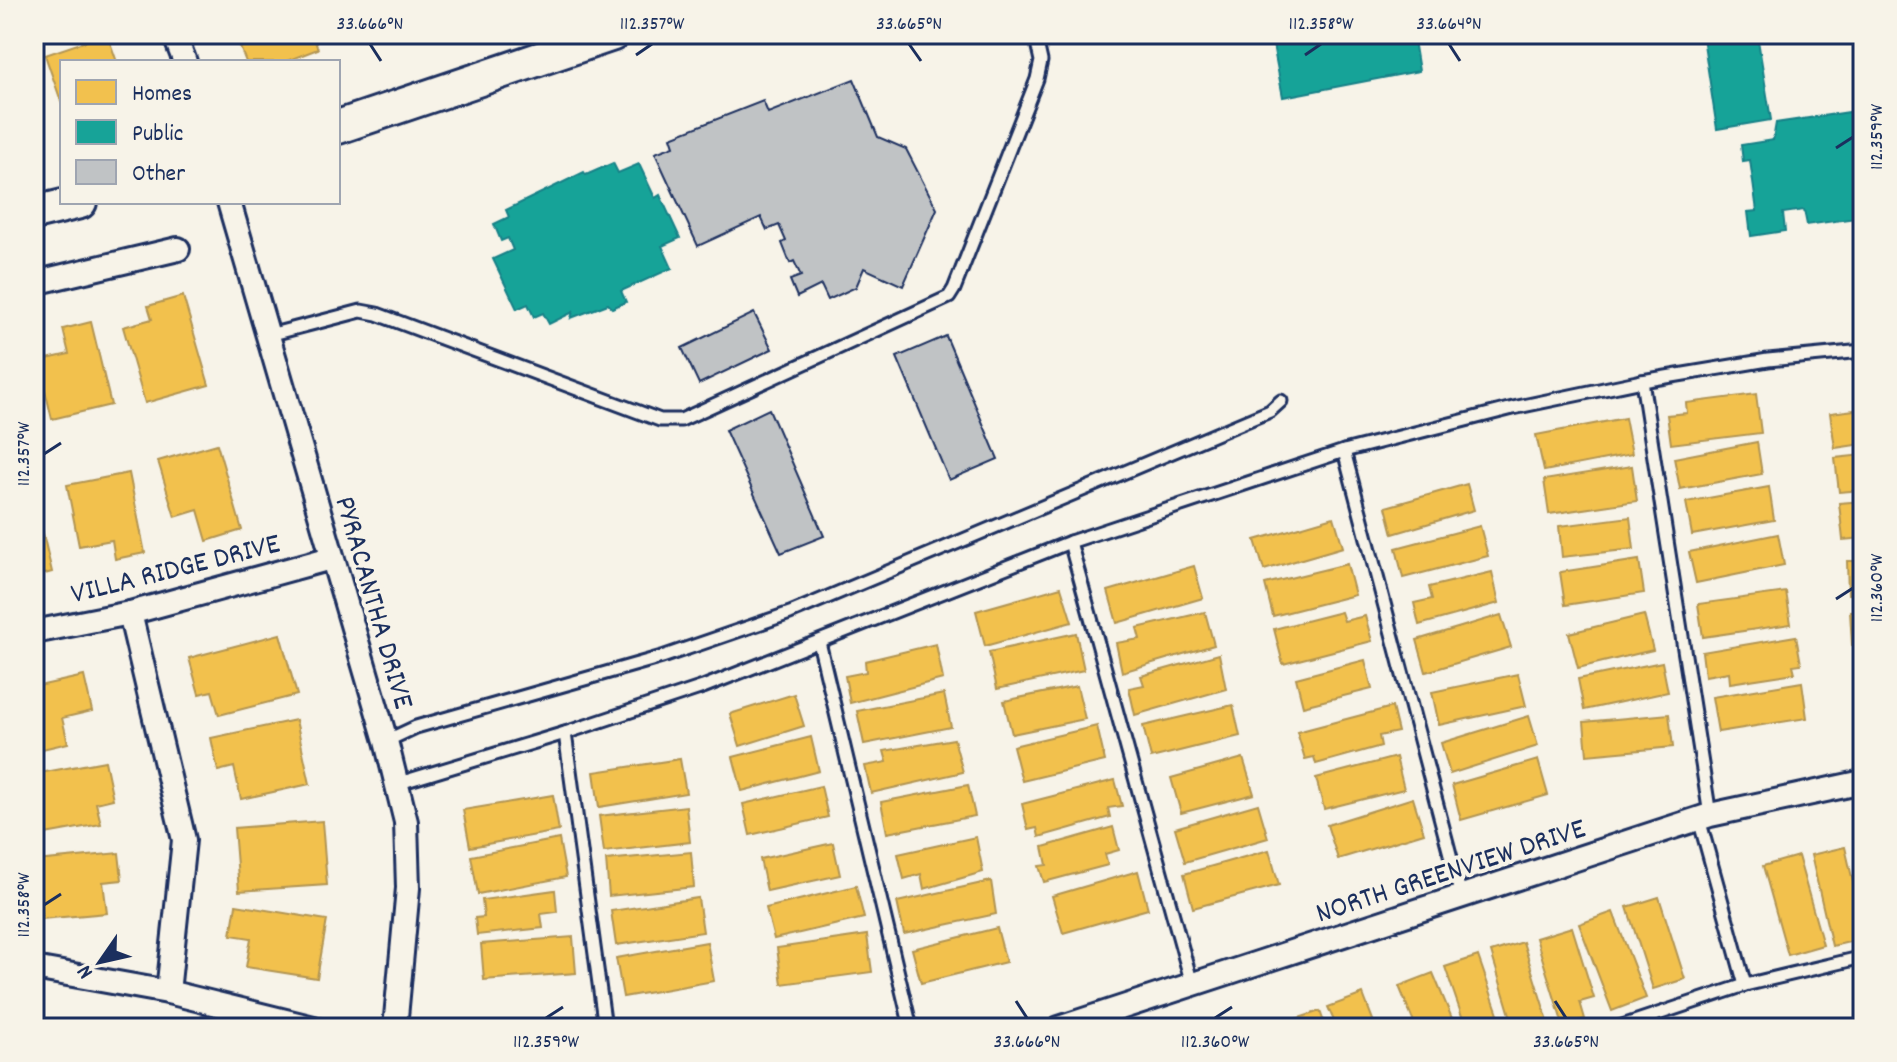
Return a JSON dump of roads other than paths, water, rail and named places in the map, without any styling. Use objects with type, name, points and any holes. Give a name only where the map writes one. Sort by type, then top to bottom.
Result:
[{"type":"street","points":[[174,34],[184,60]]},
{"type":"street","points":[[340,126],[613,34]]},
{"type":"street","points":[[34,213],[72,204]]},
{"type":"street","name":"PYRACANTHA DRIVE","points":[[230,204],[386,741],[406,822],[408,888],[395,1028]]},
{"type":"street","points":[[34,283],[178,249]]},
{"type":"street","name":"VILLA RIDGE DRIVE","points":[[34,632],[130,613],[331,558]]},
{"type":"street","points":[[130,613],[184,840],[168,992]]},
{"type":"street","name":"NORTH GREENVIEW DRIVE","points":[[1059,1028],[1705,817],[1863,782]]},
{"type":"street","points":[[34,968],[168,992],[314,1028]]},
{"type":"lane","points":[[269,335],[361,311],[377,314],[660,420],[681,420],[949,297],[1034,90],[1041,61],[1035,34]]},
{"type":"lane","points":[[396,784],[703,687],[1070,542],[1344,451],[1513,408],[1642,381],[1768,360],[1863,351]]},
{"type":"lane","points":[[1642,381],[1705,817],[1745,985]]},
{"type":"lane","points":[[386,741],[416,727],[662,657],[790,613],[1270,411],[1281,401]]},
{"type":"lane","points":[[1344,451],[1461,896]]},
{"type":"lane","points":[[1070,542],[1192,984]]},
{"type":"lane","points":[[819,642],[911,1028]]},
{"type":"lane","points":[[565,733],[605,1028]]},
{"type":"lane","points":[[1616,1028],[1745,985],[1863,957]]}]
